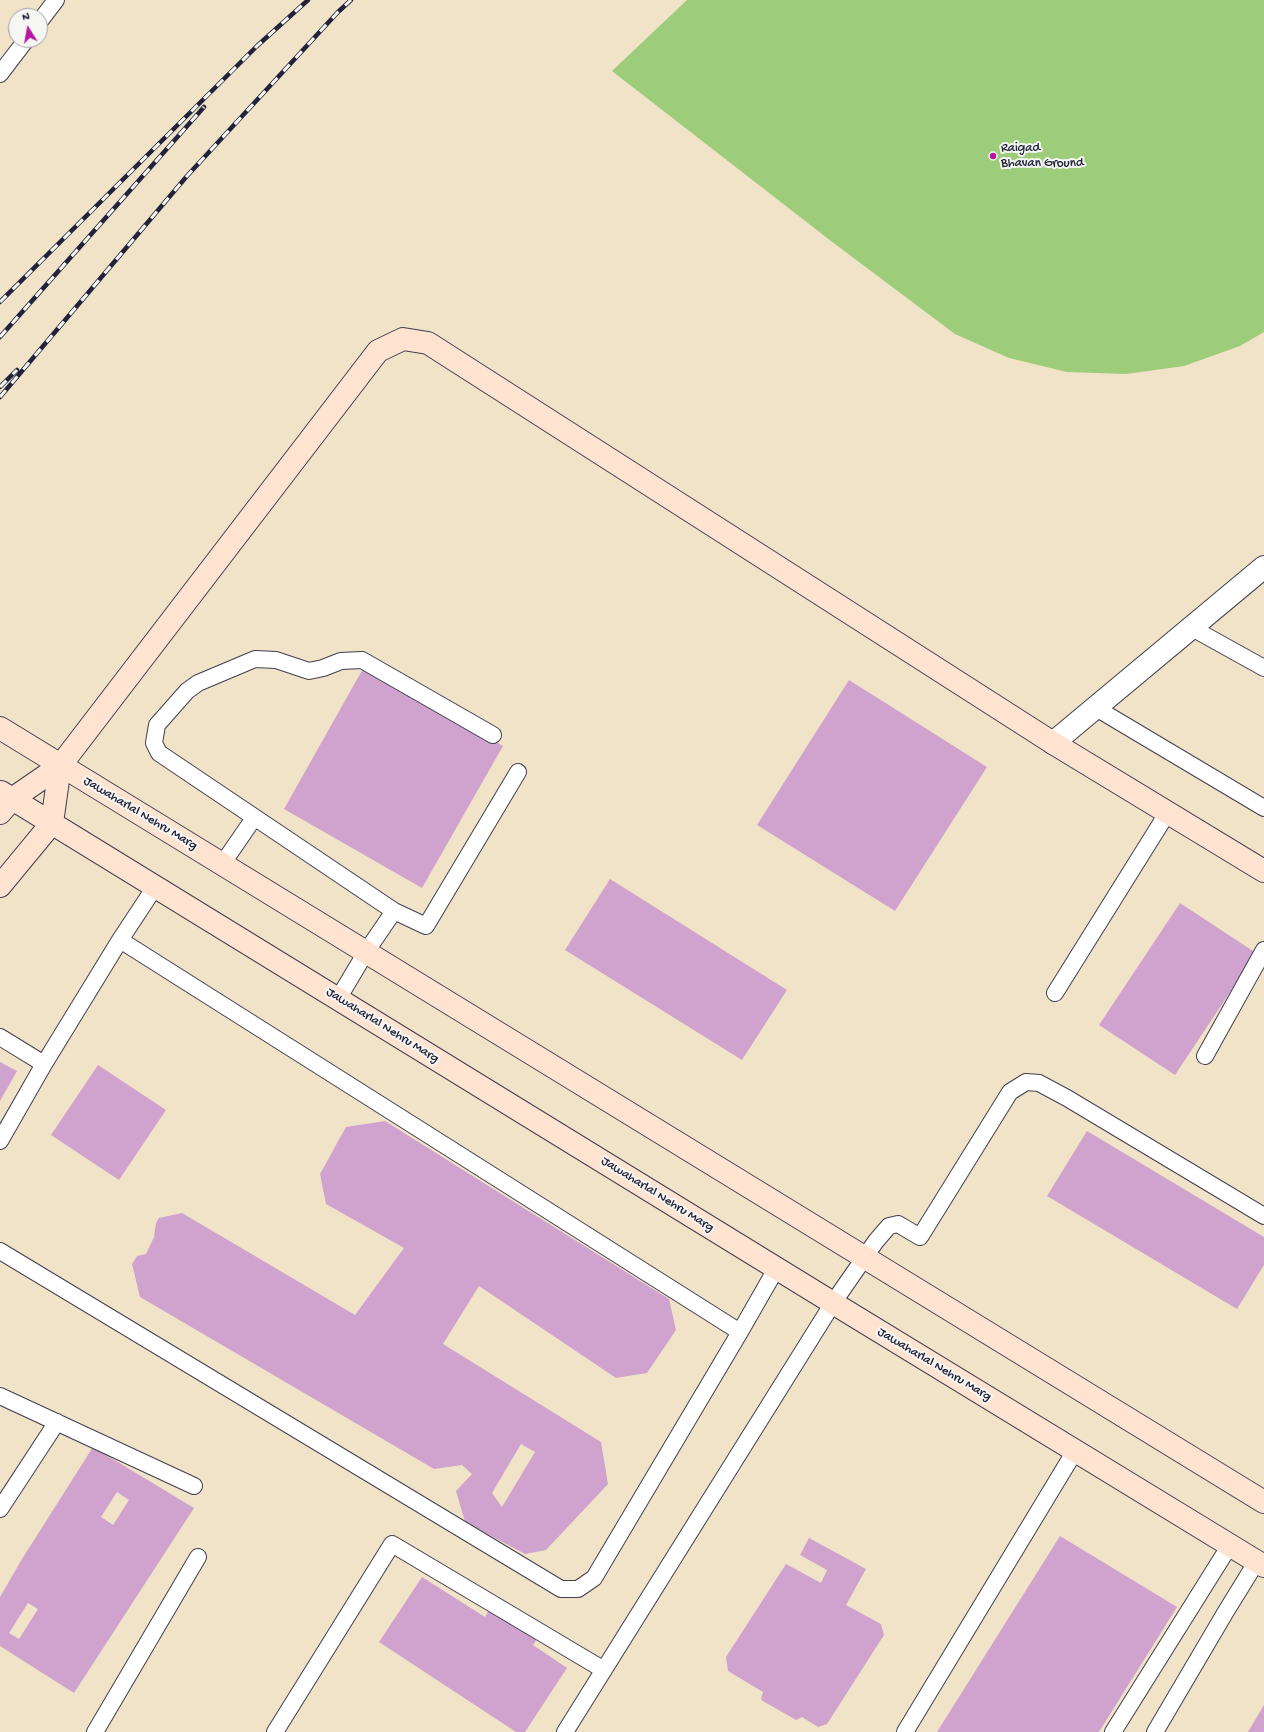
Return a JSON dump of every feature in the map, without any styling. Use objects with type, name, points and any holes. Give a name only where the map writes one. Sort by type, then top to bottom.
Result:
[{"type":"street","points":[[4,801],[60,766],[378,351],[403,339],[428,343],[1053,743],[1264,871]]},
{"type":"street","points":[[1053,743],[1192,628],[1260,575]]},
{"type":"street","name":"Jawaharlal Nehru Marg","points":[[0,728],[864,1256],[902,1282],[1264,1502]]},
{"type":"street","points":[[0,886],[52,823],[60,766]]},
{"type":"street","name":"Jawaharlal Nehru Marg","points":[[4,801],[52,823],[1260,1564]]},
{"type":"lane","points":[[48,10],[56,0]]},
{"type":"lane","points":[[0,74],[20,48]]},
{"type":"lane","points":[[1192,628],[1264,668]]},
{"type":"lane","points":[[493,734],[362,660],[341,661],[323,668],[309,671],[276,660],[255,658],[198,683],[187,691],[157,725],[154,743],[159,753],[254,818],[394,911],[426,926],[518,772]]},
{"type":"lane","points":[[1096,708],[1264,808]]},
{"type":"lane","points":[[1055,993],[1168,812]]},
{"type":"lane","points":[[222,864],[254,818]]},
{"type":"lane","points":[[0,1140],[44,1064],[120,940],[156,887]]},
{"type":"lane","points":[[338,999],[366,952],[394,911]]},
{"type":"lane","points":[[120,940],[740,1332]]},
{"type":"lane","points":[[1205,1056],[1264,950]]},
{"type":"lane","points":[[0,1037],[44,1064]]},
{"type":"lane","points":[[565,1732],[833,1303],[864,1256],[890,1226],[898,1224],[920,1237],[1010,1092],[1026,1082],[1039,1083],[1067,1098],[1264,1216]]},
{"type":"lane","points":[[0,1251],[561,1589],[578,1589],[594,1578],[740,1332],[776,1268]]},
{"type":"lane","points":[[0,1396],[194,1486]]},
{"type":"lane","points":[[0,1509],[57,1422]]},
{"type":"lane","points":[[905,1732],[1075,1451]]},
{"type":"lane","points":[[275,1732],[392,1544],[604,1670]]},
{"type":"lane","points":[[1113,1732],[1230,1545]]},
{"type":"lane","points":[[95,1732],[198,1557]]},
{"type":"lane","points":[[1156,1732],[1225,1613],[1260,1564]]},
{"type":"green space","name":"Raigad Bhavan Ground","points":[[687,0],[1264,0],[1264,332],[1240,346],[1184,366],[1126,374],[1067,372],[1009,358],[955,334],[831,241],[612,71]]},
{"type":"building","points":[[364,667],[503,746],[422,888],[284,809]]},
{"type":"building","points":[[849,680],[987,767],[895,911],[757,825]]},
{"type":"building","points":[[610,879],[787,990],[742,1060],[565,950]]},
{"type":"building","points":[[1180,903],[1256,953],[1175,1075],[1099,1025]]},
{"type":"building","points":[[0,1062],[17,1071],[0,1101]]},
{"type":"building","points":[[98,1065],[166,1110],[119,1180],[51,1135]]},
{"type":"building","points":[[385,1121],[669,1299],[676,1330],[647,1373],[616,1378],[479,1286],[443,1344],[601,1442],[608,1484],[546,1550],[525,1554],[465,1522],[456,1491],[472,1474],[462,1465],[434,1469],[140,1297],[132,1264],[137,1256],[146,1254],[154,1237],[156,1223],[159,1218],[182,1213],[355,1315],[404,1248],[326,1204],[320,1174],[346,1127]],"holes":[[[521,1444],[535,1452],[502,1507],[492,1493]]]},
{"type":"building","points":[[1087,1131],[1264,1237],[1264,1265],[1237,1309],[1047,1196]]},
{"type":"building","points":[[93,1447],[194,1508],[74,1693],[0,1646],[0,1597],[22,1559]],"holes":[[[117,1492],[129,1500],[113,1525],[101,1517]],[[28,1603],[38,1609],[19,1639],[9,1633]]]},
{"type":"building","points":[[1060,1536],[1177,1607],[1099,1732],[937,1732]]},
{"type":"building","points":[[809,1538],[866,1569],[846,1605],[881,1624],[884,1635],[827,1724],[818,1727],[802,1717],[796,1720],[761,1700],[763,1692],[728,1671],[726,1657],[786,1564],[821,1583],[827,1570],[800,1555]]},
{"type":"building","points":[[422,1577],[485,1617],[492,1605],[539,1636],[533,1645],[567,1668],[525,1732],[516,1732],[379,1642]]},
{"type":"building","points":[[1264,1705],[1264,1732],[1248,1732]]},
{"type":"railway","points":[[0,302],[257,46],[308,0]]},
{"type":"railway","points":[[0,397],[187,176],[338,12],[351,0]]},
{"type":"railway","points":[[0,337],[204,107]]},
{"type":"railway","points":[[0,387],[17,370]]},
{"type":"place","name":"Raigad Bhavan Ground","points":[[993,156]]}]
